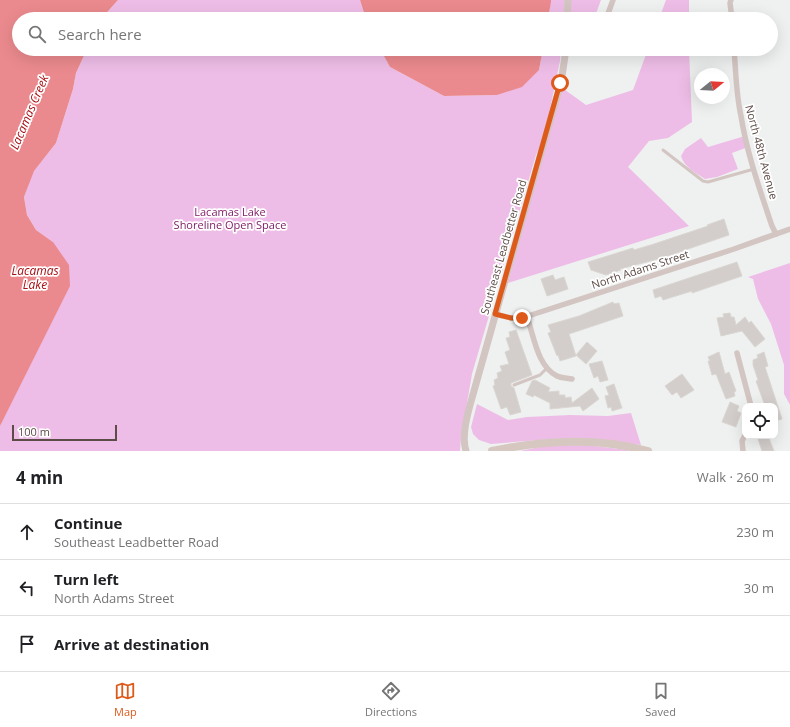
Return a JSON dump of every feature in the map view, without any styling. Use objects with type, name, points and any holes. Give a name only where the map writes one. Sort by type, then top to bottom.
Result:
[{"type":"main road","points":[[492,451],[532,444],[568,441],[607,444],[648,451]]},
{"type":"street","points":[[568,0],[568,12]]},
{"type":"street","points":[[609,12],[613,0]]},
{"type":"street","points":[[731,0],[731,12]]},
{"type":"street","name":"Southeast Leadbetter Road","points":[[466,451],[465,436],[467,416],[554,106],[565,56]]},
{"type":"street","name":"North 48th Avenue","points":[[735,56],[741,118],[754,169],[772,226],[776,234]]},
{"type":"street","name":"North Adams Street","points":[[495,314],[515,318],[527,317],[790,229]]},
{"type":"street","points":[[527,317],[541,358],[547,368],[557,376],[572,379]]},
{"type":"street","points":[[737,353],[750,403]]},
{"type":"street","points":[[743,439],[743,451]]},
{"type":"lane","points":[[662,150],[703,181],[708,182],[754,169]]},
{"type":"lane","points":[[514,385],[540,375],[547,368]]},
{"type":"green space","points":[[118,0],[360,0],[364,12],[107,12]]},
{"type":"green space","points":[[551,0],[565,0],[564,12],[549,12]]},
{"type":"green space","points":[[570,0],[601,0],[597,12],[569,12]]},
{"type":"green space","points":[[666,0],[689,0],[689,12],[662,12]]},
{"type":"green space","name":"Lacamas Lake Shoreline Open Space","points":[[84,56],[384,56],[390,67],[444,96],[497,95],[539,70],[542,56],[560,56],[544,138],[536,155],[472,374],[460,451],[0,451],[0,426],[53,242],[36,230],[27,215],[24,197],[33,172],[56,143],[73,89],[76,73]]},
{"type":"green space","points":[[645,56],[689,56],[692,122],[668,138],[649,141],[628,167],[689,226],[508,283],[561,87],[586,105],[633,90]]},
{"type":"green space","points":[[745,136],[748,147],[732,153],[738,169],[717,177],[705,179],[688,167],[681,156],[685,149],[701,138],[708,147]]},
{"type":"green space","points":[[790,263],[790,405],[784,394],[784,365],[771,324],[758,299],[753,279],[748,277]]},
{"type":"green space","points":[[477,404],[508,420],[527,417],[570,415],[608,416],[631,413],[641,445],[594,439],[552,439],[491,444],[479,440],[473,434],[471,427]]},
{"type":"green space","points":[[550,445],[585,445],[628,451],[520,451]]},
{"type":"water","name":"Lacamas Lake","points":[[0,0],[118,0],[107,12],[12,12],[12,56],[84,56],[76,73],[73,89],[56,143],[34,171],[24,197],[27,215],[36,230],[53,242],[69,265],[70,286],[0,426]]},
{"type":"water","points":[[360,0],[551,0],[549,12],[364,12]]},
{"type":"water","points":[[384,56],[542,56],[539,70],[522,87],[497,95],[444,96],[390,67]]},
{"type":"building","points":[[724,219],[729,235],[662,258],[620,269],[621,270],[606,275],[591,270],[588,262],[633,248],[634,250],[654,244],[708,226],[707,225]]},
{"type":"building","points":[[737,262],[742,276],[692,293],[692,291],[663,300],[661,296],[655,298],[653,290]]},
{"type":"building","points":[[553,275],[555,280],[564,277],[568,289],[547,296],[541,279]]},
{"type":"building","points":[[613,302],[614,304],[619,303],[623,316],[569,334],[576,356],[560,361],[548,333],[551,332],[548,325],[579,316]]},
{"type":"building","points":[[730,313],[731,317],[734,317],[736,325],[745,317],[749,323],[751,321],[765,339],[755,347],[742,331],[721,336],[717,318],[724,317],[723,314]]},
{"type":"building","points":[[516,330],[532,375],[511,383],[511,386],[514,388],[521,412],[510,415],[507,407],[501,409],[493,386],[495,385],[494,380],[498,378],[497,373],[502,371],[500,366],[509,364],[505,352],[510,350],[506,338],[510,337],[509,332]]},
{"type":"building","points":[[587,342],[597,351],[586,364],[576,355]]},
{"type":"building","points":[[719,352],[725,374],[729,372],[736,391],[734,392],[735,396],[726,399],[716,374],[712,375],[708,361],[710,361],[708,357]]},
{"type":"building","points":[[764,352],[768,366],[765,367],[777,403],[764,403],[756,381],[758,380],[753,365],[753,360],[758,358],[757,355]]},
{"type":"building","points":[[602,361],[608,380],[600,382],[598,376],[594,378],[589,364]]},
{"type":"building","points":[[682,374],[694,390],[681,398],[677,392],[672,395],[665,386]]},
{"type":"building","points":[[535,380],[550,388],[548,392],[559,391],[559,395],[565,395],[565,398],[571,397],[572,403],[592,388],[599,399],[583,411],[580,406],[550,409],[550,403],[534,395],[533,397],[526,394],[532,381]]},
{"type":"building","points":[[614,384],[622,408],[612,411],[611,407],[608,408],[605,396],[609,395],[606,387]]},
{"type":"building","points":[[730,402],[739,406],[737,411],[741,413],[736,427],[722,422]]},
{"type":"building","points":[[778,407],[782,419],[778,420]]},
{"type":"building","points":[[758,439],[769,439],[774,451],[762,451]]},
{"type":"route","points":[[522,318],[511,318],[495,314],[560,83]]},
{"type":"water label","name":"Lacamas Creek","points":[[29,112]]}]
